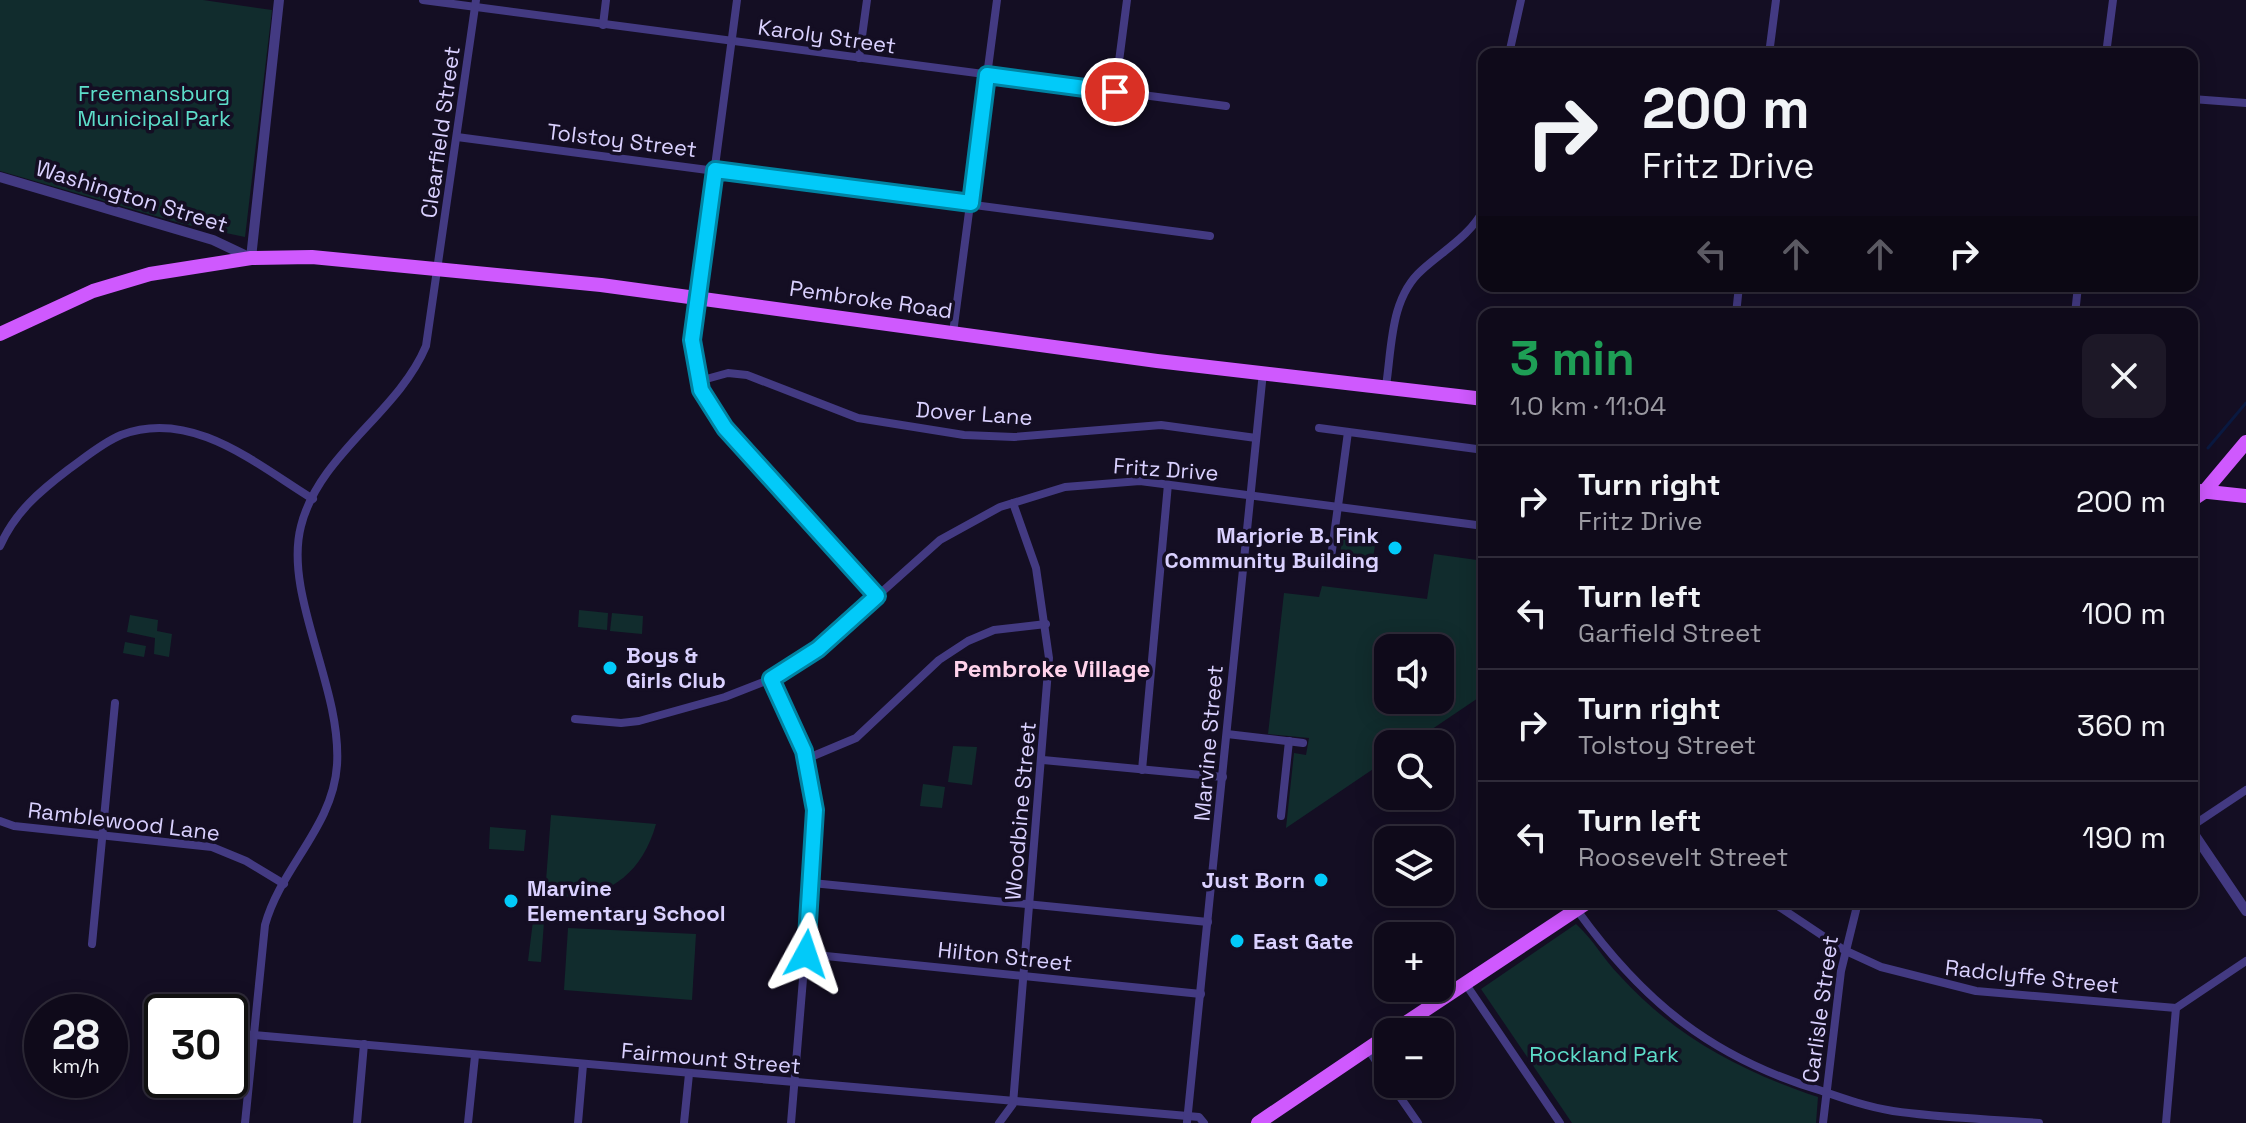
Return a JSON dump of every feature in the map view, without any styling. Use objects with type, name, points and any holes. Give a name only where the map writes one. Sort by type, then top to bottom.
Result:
[{"type":"main road","name":"Pembroke Road","points":[[0,334],[55,307],[124,281],[186,267],[251,258],[319,257],[697,297],[953,333],[1478,398]]},
{"type":"main road","points":[[2198,492],[2246,442]]},
{"type":"main road","points":[[2198,494],[2246,496]]},
{"type":"main road","points":[[1414,1018],[1579,908]]},
{"type":"main road","points":[[1268,1120],[1374,1045]]},
{"type":"street","points":[[251,258],[279,0]]},
{"type":"street","name":"Karoly Street","points":[[423,0],[475,4],[603,25],[1226,106]]},
{"type":"street","points":[[603,25],[606,0]]},
{"type":"street","points":[[737,0],[692,352],[709,407],[877,596]]},
{"type":"street","points":[[859,58],[867,0]]},
{"type":"street","points":[[953,333],[997,0]]},
{"type":"street","points":[[1115,92],[1127,0]]},
{"type":"street","points":[[1510,48],[1521,0]]},
{"type":"street","points":[[1770,48],[1776,0]]},
{"type":"street","points":[[2107,48],[2113,0]]},
{"type":"street","name":"Clearfield Street","points":[[245,1123],[263,931],[284,884],[323,818],[333,794],[337,767],[334,715],[297,563],[301,524],[333,467],[420,360],[429,333],[475,4]]},
{"type":"street","points":[[2198,99],[2246,103]]},
{"type":"street","name":"Tolstoy Street","points":[[457,137],[1210,236]]},
{"type":"street","name":"Washington Street","points":[[0,177],[213,240],[251,258]]},
{"type":"street","points":[[1386,386],[1398,308],[1409,284],[1471,229],[1478,218]]},
{"type":"street","name":"Marvine Street","points":[[1191,1121],[1264,371]]},
{"type":"street","name":"Dover Lane","points":[[699,381],[728,373],[747,375],[858,418],[964,435],[1049,435],[1161,425],[1256,438]]},
{"type":"street","points":[[1319,428],[1478,449]]},
{"type":"street","points":[[0,546],[18,514],[43,490],[102,445],[143,430],[178,429],[207,437],[313,499]]},
{"type":"street","points":[[1330,565],[1348,432]]},
{"type":"street","name":"Fritz Drive","points":[[575,719],[621,723],[648,719],[771,679],[818,649],[940,540],[1013,503],[1043,492],[1096,482],[1168,484],[1478,525]]},
{"type":"street","points":[[1142,770],[1168,484]]},
{"type":"street","name":"Woodbine Street","points":[[1013,503],[1036,568],[1049,658],[1013,1104]]},
{"type":"street","points":[[806,759],[849,743],[890,710],[939,660],[968,641],[994,630],[1046,624]]},
{"type":"street","points":[[771,679],[806,759],[816,823],[791,1123]]},
{"type":"street","points":[[92,944],[115,703]]},
{"type":"street","points":[[1227,734],[1303,743]]},
{"type":"street","points":[[1281,816],[1289,741]]},
{"type":"street","points":[[1043,760],[1223,777]]},
{"type":"street","points":[[2198,825],[2246,790]]},
{"type":"street","name":"Ramblewood Lane","points":[[0,821],[14,826],[212,847],[246,861],[284,884]]},
{"type":"street","points":[[2198,838],[2246,911]]},
{"type":"street","points":[[812,883],[1208,922]]},
{"type":"street","points":[[1583,908],[1628,976],[1682,1024],[1747,1064],[1826,1093],[1894,1111],[2039,1123]]},
{"type":"street","name":"Radclyffe Street","points":[[1781,908],[1844,950],[1896,973],[1955,987],[2176,1008]]},
{"type":"street","name":"Carlisle Street","points":[[1823,1123],[1844,950],[1856,908]]},
{"type":"street","name":"Hilton Street","points":[[806,954],[1201,994]]},
{"type":"street","points":[[2166,1123],[2176,1008],[2246,961]]},
{"type":"street","points":[[1465,983],[1560,1123]]},
{"type":"street","name":"Fairmount Street","points":[[248,1035],[1191,1121]]},
{"type":"street","points":[[357,1123],[364,1044]]},
{"type":"street","points":[[1368,1049],[1374,1058]]},
{"type":"street","points":[[468,1123],[475,1056]]},
{"type":"street","points":[[578,1123],[583,1065]]},
{"type":"street","points":[[684,1123],[689,1074]]},
{"type":"street","points":[[1401,1098],[1418,1123]]},
{"type":"street","points":[[999,1123],[1013,1104]]},
{"type":"street","points":[[1191,1121],[1199,1117],[1204,1123]]},
{"type":"green space","name":"Freemansburg Municipal Park","points":[[0,0],[203,0],[272,10],[245,237],[183,224],[0,171]]},
{"type":"green space","points":[[1344,529],[1377,533],[1373,558],[1340,554]]},
{"type":"green space","points":[[1434,554],[1478,560],[1478,698],[1431,730],[1374,730],[1374,768],[1286,828],[1294,753],[1306,755],[1309,738],[1268,734],[1284,593],[1319,597],[1322,586],[1427,599]]},
{"type":"green space","points":[[579,610],[608,613],[607,630],[578,627]]},
{"type":"green space","points":[[612,613],[643,616],[642,634],[610,631]]},
{"type":"green space","points":[[130,615],[158,620],[157,631],[172,634],[169,657],[154,654],[155,638],[127,632]]},
{"type":"green space","points":[[125,642],[146,646],[144,657],[123,653]]},
{"type":"green space","points":[[953,746],[977,747],[972,785],[948,782]]},
{"type":"green space","points":[[923,784],[945,787],[942,808],[920,806]]},
{"type":"green space","points":[[551,815],[656,824],[649,843],[629,873],[600,891],[565,896],[545,894]]},
{"type":"green space","points":[[490,827],[526,830],[524,851],[489,849]]},
{"type":"green space","points":[[533,921],[544,922],[541,962],[528,961]]},
{"type":"green space","name":"Rockland Park","points":[[1576,924],[1641,997],[1686,1034],[1736,1064],[1818,1097],[1816,1123],[1572,1123],[1481,989]]},
{"type":"green space","points":[[568,928],[696,934],[692,1000],[564,990]]},
{"type":"waterway","points":[[2208,448],[2246,403]]},
{"type":"place","name":"Marjorie B. Fink Community Building","points":[[1395,548]]},
{"type":"place","name":"Boys & Girls Club","points":[[610,668]]},
{"type":"place","name":"Just Born","points":[[1321,880]]},
{"type":"place","name":"Marvine Elementary School","points":[[511,901]]},
{"type":"place","name":"East Gate","points":[[1237,941]]},
{"type":"district","name":"Pembroke Village","points":[[1052,668]]},
{"type":"route","points":[[806,954],[815,810],[804,751],[771,679],[818,649],[877,596],[725,428],[701,390],[693,362],[692,340],[715,170],[971,203],[987,75],[1115,92]]}]
